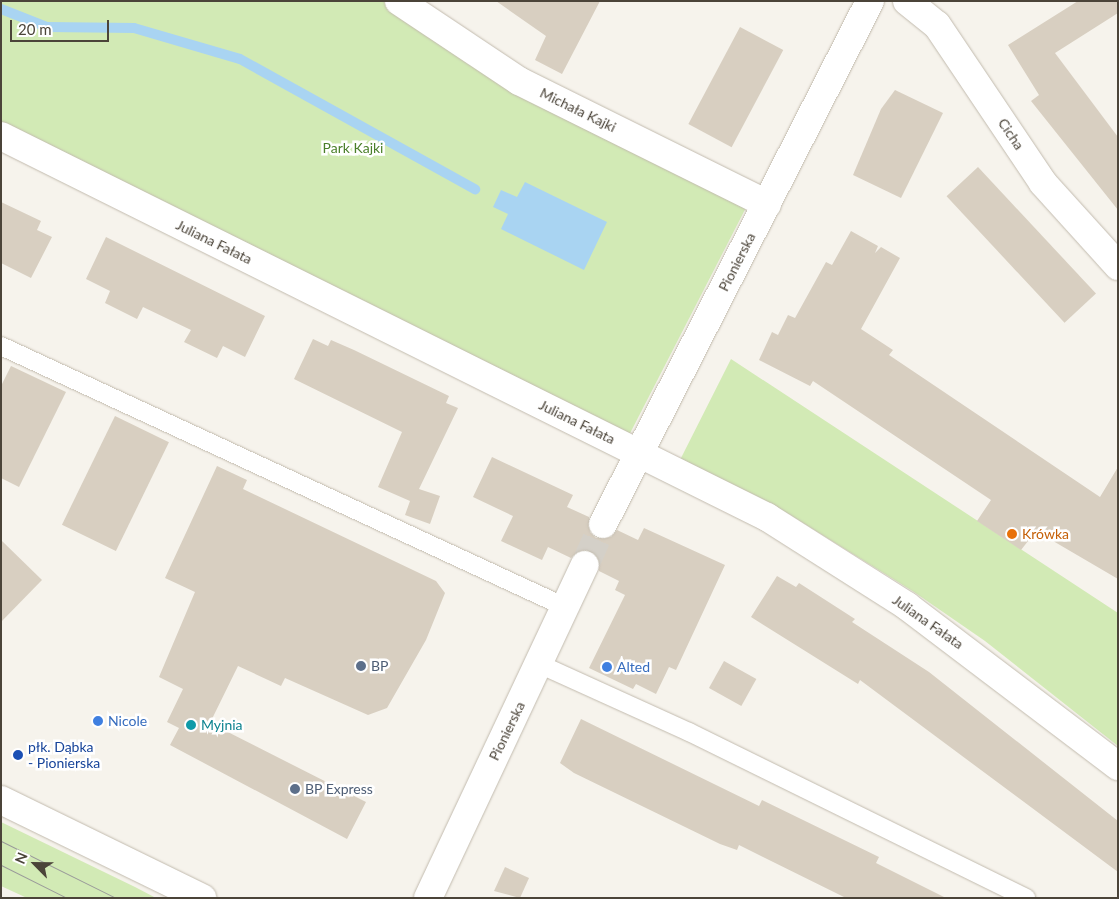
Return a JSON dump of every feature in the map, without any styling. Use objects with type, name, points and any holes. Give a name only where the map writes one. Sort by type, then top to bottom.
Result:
[{"type":"street","name":"Michała Kajki","points":[[399,1],[519,81],[767,204]]},
{"type":"street","name":"Pionierska","points":[[603,524],[638,452],[870,1]]},
{"type":"street","name":"Cicha","points":[[907,1],[938,25],[1043,183],[1118,266]]},
{"type":"street","name":"Juliana Fałata","points":[[1,136],[767,517],[907,606],[1118,766]]},
{"type":"street","name":"Pionierska","points":[[428,898],[585,564]]},
{"type":"street","points":[[1,800],[202,898]]},
{"type":"lane","points":[[1,346],[565,607]]},
{"type":"lane","points":[[539,664],[689,732],[1026,898]]},
{"type":"green space","name":"Park Kajki","points":[[1,1],[399,1],[752,196],[624,445],[1,136]]},
{"type":"green space","points":[[731,359],[1118,613],[1118,746],[985,641],[914,592],[787,513],[680,460]]},
{"type":"green space","points":[[1,822],[156,898],[27,898],[1,886]]},
{"type":"water","points":[[525,182],[607,222],[584,270],[501,229],[508,214],[493,207],[501,190],[517,197]]},
{"type":"building","points":[[496,1],[600,1],[562,74],[535,60],[546,36]]},
{"type":"building","points":[[1078,1],[1118,1],[1118,13],[1055,53],[1118,137],[1118,210],[1031,101],[1039,95],[1008,45]]},
{"type":"building","points":[[740,27],[783,50],[732,147],[688,124]]},
{"type":"building","points":[[895,90],[943,113],[901,198],[853,175],[881,109]]},
{"type":"building","points":[[978,167],[1096,294],[1065,323],[947,196]]},
{"type":"building","points":[[1,202],[41,221],[37,230],[52,237],[31,278],[1,263]]},
{"type":"building","points":[[851,231],[878,246],[875,253],[881,247],[900,258],[861,329],[893,350],[889,355],[1100,497],[1118,467],[1118,579],[1036,531],[1021,550],[977,521],[991,500],[813,381],[810,386],[759,360],[772,332],[778,335],[788,315],[795,318],[826,262],[832,265]]},
{"type":"building","points":[[106,237],[265,316],[245,357],[223,346],[217,358],[184,342],[191,330],[143,307],[137,319],[105,303],[110,291],[86,279]]},
{"type":"building","points":[[313,339],[328,346],[331,340],[354,350],[449,396],[446,403],[458,408],[419,489],[440,496],[430,524],[405,515],[410,501],[378,487],[402,432],[294,379]]},
{"type":"building","points":[[11,366],[66,392],[19,487],[1,478],[1,386]]},
{"type":"building","points":[[115,416],[169,442],[116,551],[62,525]]},
{"type":"building","points":[[492,457],[573,495],[567,507],[589,517],[590,532],[596,538],[611,537],[617,530],[638,540],[644,528],[725,565],[676,670],[669,667],[656,694],[636,684],[633,689],[589,668],[625,595],[615,590],[619,581],[599,571],[598,557],[591,551],[577,552],[571,558],[548,547],[542,560],[501,541],[513,516],[473,497]]},
{"type":"building","points":[[217,466],[247,480],[243,489],[436,581],[445,593],[426,640],[387,708],[368,715],[285,678],[281,686],[238,666],[210,723],[366,802],[347,839],[170,745],[179,728],[167,722],[183,689],[159,677],[195,592],[165,578]]},
{"type":"building","points":[[1,540],[42,580],[1,622]]},
{"type":"building","points":[[777,576],[796,587],[799,583],[855,619],[852,622],[929,672],[1118,821],[1118,872],[860,680],[858,684],[751,617]]},
{"type":"building","points":[[724,661],[756,679],[741,706],[709,688]]},
{"type":"building","points":[[581,719],[759,806],[762,800],[879,857],[876,863],[946,898],[846,898],[739,845],[737,850],[720,844],[574,773],[560,763]]},
{"type":"building","points":[[505,867],[529,878],[520,898],[494,891]]},
{"type":"waterway","points":[[1,9],[47,27],[134,28],[240,59],[475,189]]},
{"type":"tunnel","points":[[585,565],[603,524]]},
{"type":"tram line","points":[[1,841],[116,898]]},
{"type":"tram line","points":[[1,865],[67,898]]},
{"type":"place","name":"Krówka","points":[[1012,534]]},
{"type":"place","name":"BP","points":[[361,666]]},
{"type":"place","name":"Alted","points":[[607,667]]},
{"type":"place","name":"Nicole","points":[[98,721]]},
{"type":"place","name":"Myjnia","points":[[191,725]]},
{"type":"place","name":"płk. Dąbka - Pionierska","points":[[18,755]]},
{"type":"place","name":"BP Express","points":[[295,789]]}]
